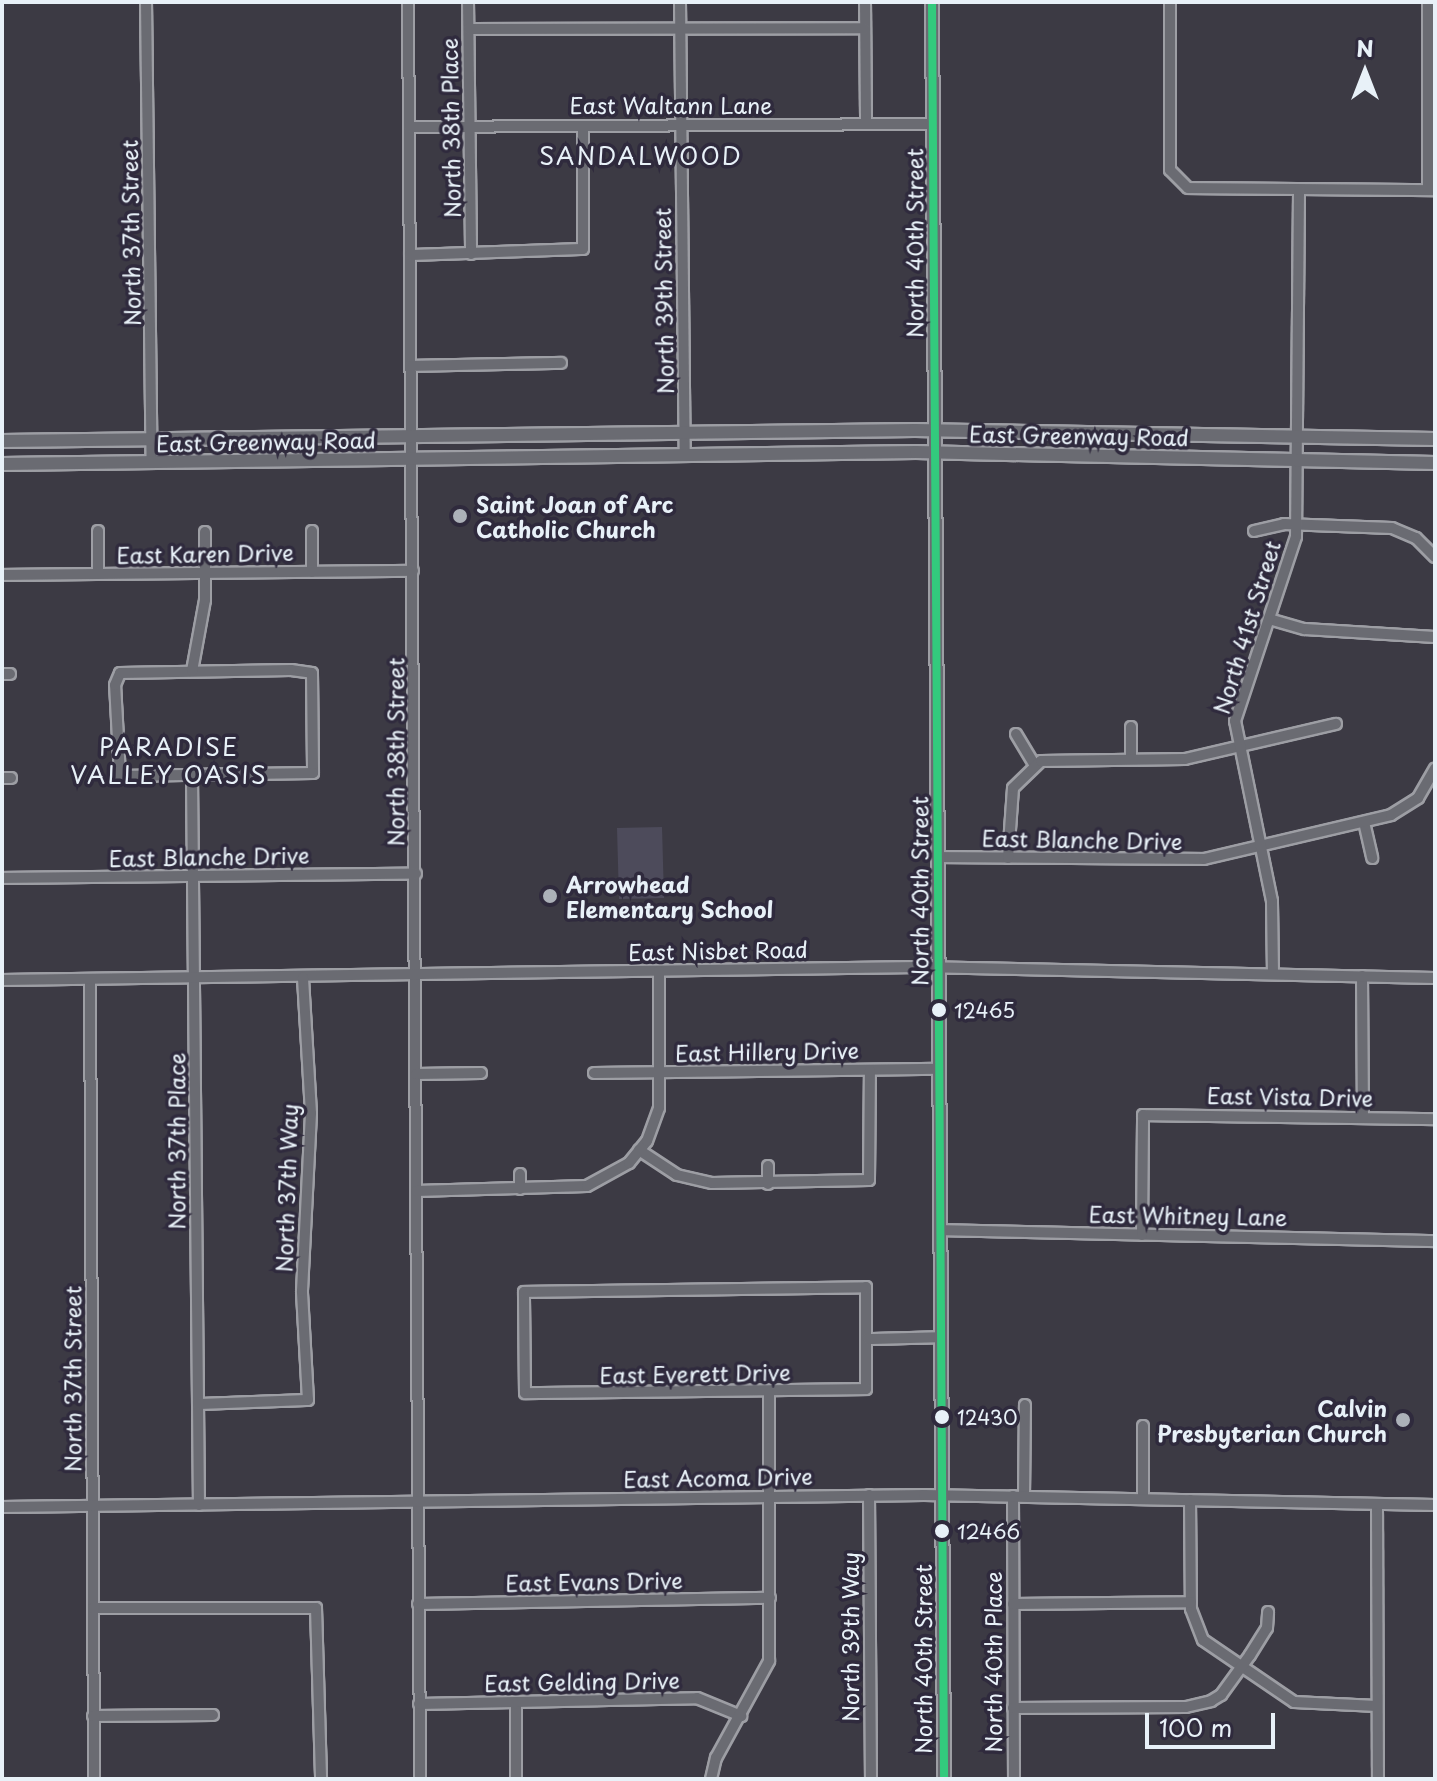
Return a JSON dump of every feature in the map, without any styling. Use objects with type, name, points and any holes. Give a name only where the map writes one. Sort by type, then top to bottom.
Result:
[{"type":"main road","name":"North 40th Street","points":[[932,2],[944,1779]]},
{"type":"main road","name":"East Greenway Road","points":[[2,441],[935,430],[1435,439]]},
{"type":"main road","points":[[531,434],[531,458]]},
{"type":"main road","name":"East Greenway Road","points":[[2,464],[935,452],[1435,463]]},
{"type":"street","name":"North 37th Street","points":[[146,2],[152,462]]},
{"type":"street","name":"North 38th Street","points":[[408,2],[419,1501]]},
{"type":"street","name":"North 38th Place","points":[[468,2],[471,254]]},
{"type":"street","name":"North 39th Street","points":[[680,2],[685,455]]},
{"type":"street","points":[[865,2],[866,124]]},
{"type":"street","points":[[1170,2],[1170,170],[1188,188],[1299,191],[1432,190],[1428,2]]},
{"type":"street","points":[[469,29],[865,28]]},
{"type":"street","name":"East Waltann Lane","points":[[409,127],[933,124]]},
{"type":"street","points":[[410,255],[583,249],[583,126]]},
{"type":"street","name":"North 41st Street","points":[[1273,974],[1272,901],[1238,748],[1235,721],[1292,556],[1296,524],[1299,191]]},
{"type":"street","points":[[412,366],[561,363]]},
{"type":"street","points":[[1254,531],[1296,524],[1392,528],[1431,543],[1435,557]]},
{"type":"street","name":"East Karen Drive","points":[[98,531],[98,574]]},
{"type":"street","name":"East Karen Drive","points":[[312,531],[312,572]]},
{"type":"street","points":[[192,671],[205,573],[205,532]]},
{"type":"street","name":"East Karen Drive","points":[[2,575],[413,571]]},
{"type":"street","points":[[1269,619],[1305,629],[1435,637]]},
{"type":"street","points":[[192,671],[312,673],[313,773],[120,776],[115,685],[120,673],[192,671]]},
{"type":"street","points":[[1008,858],[1010,799],[1019,778],[1034,764],[1060,758],[1185,759],[1336,724]]},
{"type":"street","points":[[1131,727],[1131,759]]},
{"type":"street","points":[[1016,734],[1034,764]]},
{"type":"street","name":"East Blanche Drive","points":[[938,857],[1187,862],[1391,815],[1418,798],[1435,769]]},
{"type":"street","name":"North 37th Place","points":[[192,777],[199,1505]]},
{"type":"street","points":[[1364,822],[1372,858]]},
{"type":"street","name":"East Blanche Drive","points":[[2,878],[416,874]]},
{"type":"street","name":"East Nisbet Road","points":[[2,980],[939,967],[1435,978]]},
{"type":"street","points":[[416,1191],[587,1186],[629,1163],[655,1123],[661,1073],[659,971]]},
{"type":"street","points":[[1362,976],[1363,1118]]},
{"type":"street","name":"North 37th Way","points":[[198,1404],[308,1400],[302,1291],[311,1113],[303,977]]},
{"type":"street","name":"North 37th Street","points":[[90,979],[94,1779]]},
{"type":"street","name":"East Hillery Drive","points":[[594,1073],[940,1069]]},
{"type":"street","points":[[639,1150],[693,1180],[768,1184],[869,1180],[870,1070]]},
{"type":"street","points":[[416,1074],[481,1073]]},
{"type":"street","name":"East Vista Drive","points":[[1142,1235],[1143,1115],[1435,1119]]},
{"type":"street","points":[[768,1166],[768,1184]]},
{"type":"street","points":[[520,1174],[520,1189]]},
{"type":"street","name":"East Whitney Lane","points":[[941,1230],[1435,1241]]},
{"type":"street","name":"East Everett Drive","points":[[866,1287],[868,1339],[866,1389],[525,1393],[524,1292],[866,1287]]},
{"type":"street","points":[[868,1339],[942,1337]]},
{"type":"street","points":[[711,1779],[716,1758],[769,1661],[769,1391]]},
{"type":"street","name":"North 40th Place","points":[[1014,1779],[1013,1604],[1025,1405]]},
{"type":"street","points":[[1143,1426],[1143,1499]]},
{"type":"street","name":"East Acoma Drive","points":[[2,1507],[869,1495],[1432,1505]]},
{"type":"street","name":"North 39th Way","points":[[869,1495],[871,1779]]},
{"type":"street","points":[[1190,1500],[1191,1602],[1203,1640],[1240,1670],[1302,1705],[1377,1706]]},
{"type":"street","points":[[419,1501],[420,1779]]},
{"type":"street","points":[[1377,1504],[1378,1779]]},
{"type":"street","name":"East Evans Drive","points":[[418,1604],[770,1598]]},
{"type":"street","points":[[1013,1604],[1191,1602]]},
{"type":"street","points":[[93,1608],[316,1608],[321,1779]]},
{"type":"street","points":[[1013,1708],[1200,1705],[1221,1695],[1240,1670],[1267,1628],[1268,1612]]},
{"type":"street","name":"East Gelding Drive","points":[[419,1704],[697,1698],[741,1716]]},
{"type":"street","points":[[516,1703],[516,1779]]},
{"type":"street","points":[[93,1716],[213,1715]]},
{"type":"shaded area","points":[[662,827],[664,898],[619,899],[617,828]]},
{"type":"transit line","points":[[932,2],[944,1779]]},
{"type":"place","name":"Saint Joan of Arc Catholic Church","points":[[460,516]]},
{"type":"place","name":"Arrowhead Elementary School","points":[[550,896]]},
{"type":"place","name":"12465","points":[[939,1010]]},
{"type":"place","name":"12430","points":[[942,1417]]},
{"type":"place","name":"Calvin Presbyterian Church","points":[[1403,1420]]},
{"type":"place","name":"12466","points":[[942,1531]]},
{"type":"district","name":"SANDALWOOD","points":[[641,156]]},
{"type":"district","name":"PARADISE VALLEY OASIS","points":[[169,761]]}]
